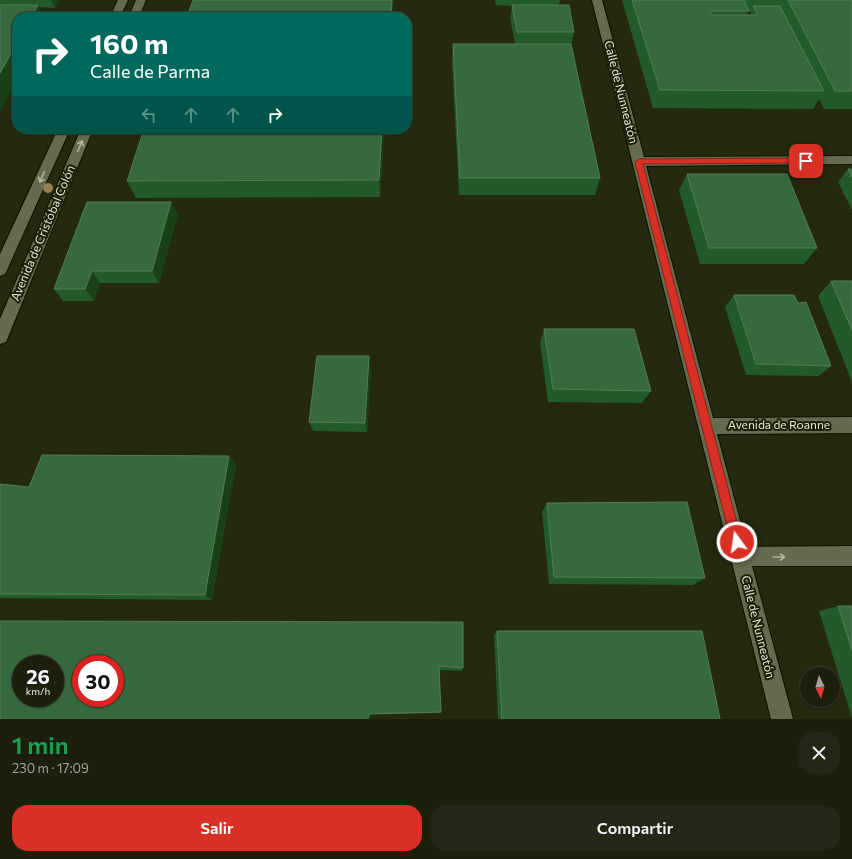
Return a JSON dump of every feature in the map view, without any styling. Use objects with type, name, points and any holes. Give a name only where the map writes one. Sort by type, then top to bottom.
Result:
[{"type":"street","points":[[117,12],[123,0]]},
{"type":"street","points":[[136,12],[141,0]]},
{"type":"street","name":"Calle de Nunneatón","points":[[597,0],[782,719]]},
{"type":"street","name":"Avenida de Cristóbal Colón","points":[[0,270],[62,134]]},
{"type":"street","name":"Avenida de Cristóbal Colón","points":[[0,337],[85,134]]},
{"type":"street","points":[[639,162],[852,160]]},
{"type":"street","name":"Avenida de Roanne","points":[[707,426],[852,425]]},
{"type":"street","points":[[740,557],[852,556]]},
{"type":"building","points":[[193,0],[392,0],[391,12],[189,12]]},
{"type":"building","points":[[632,0],[744,0],[749,11],[710,11],[711,15],[758,15],[753,6],[780,6],[824,91],[660,90]]},
{"type":"building","points":[[788,0],[852,0],[852,91],[835,91]]},
{"type":"building","points":[[0,5],[38,5],[34,12],[12,12],[12,52],[0,73]]},
{"type":"building","points":[[512,5],[569,5],[574,32],[517,32]]},
{"type":"building","points":[[453,44],[571,44],[600,178],[460,178]]},
{"type":"building","points":[[142,134],[382,134],[379,180],[127,181]]},
{"type":"building","points":[[848,169],[852,169],[852,177]]},
{"type":"building","points":[[687,174],[787,174],[817,248],[709,248]]},
{"type":"building","points":[[87,202],[171,202],[152,271],[92,271],[85,289],[54,289]]},
{"type":"building","points":[[831,281],[852,281],[852,330]]},
{"type":"building","points":[[734,295],[794,295],[798,303],[806,302],[831,366],[756,364]]},
{"type":"building","points":[[544,329],[634,329],[651,391],[553,389]]},
{"type":"building","points":[[317,356],[369,356],[365,423],[309,422]]},
{"type":"building","points":[[42,455],[229,456],[205,595],[0,594],[0,484],[29,487]]},
{"type":"building","points":[[687,502],[705,578],[554,577],[547,503]]},
{"type":"building","points":[[838,606],[852,606],[852,650]]},
{"type":"building","points":[[0,621],[463,622],[463,668],[439,666],[441,712],[369,714],[368,719],[0,719]]},
{"type":"building","points":[[497,631],[702,631],[720,719],[502,719]]},
{"type":"route","points":[[737,542],[639,162],[806,161]]}]
